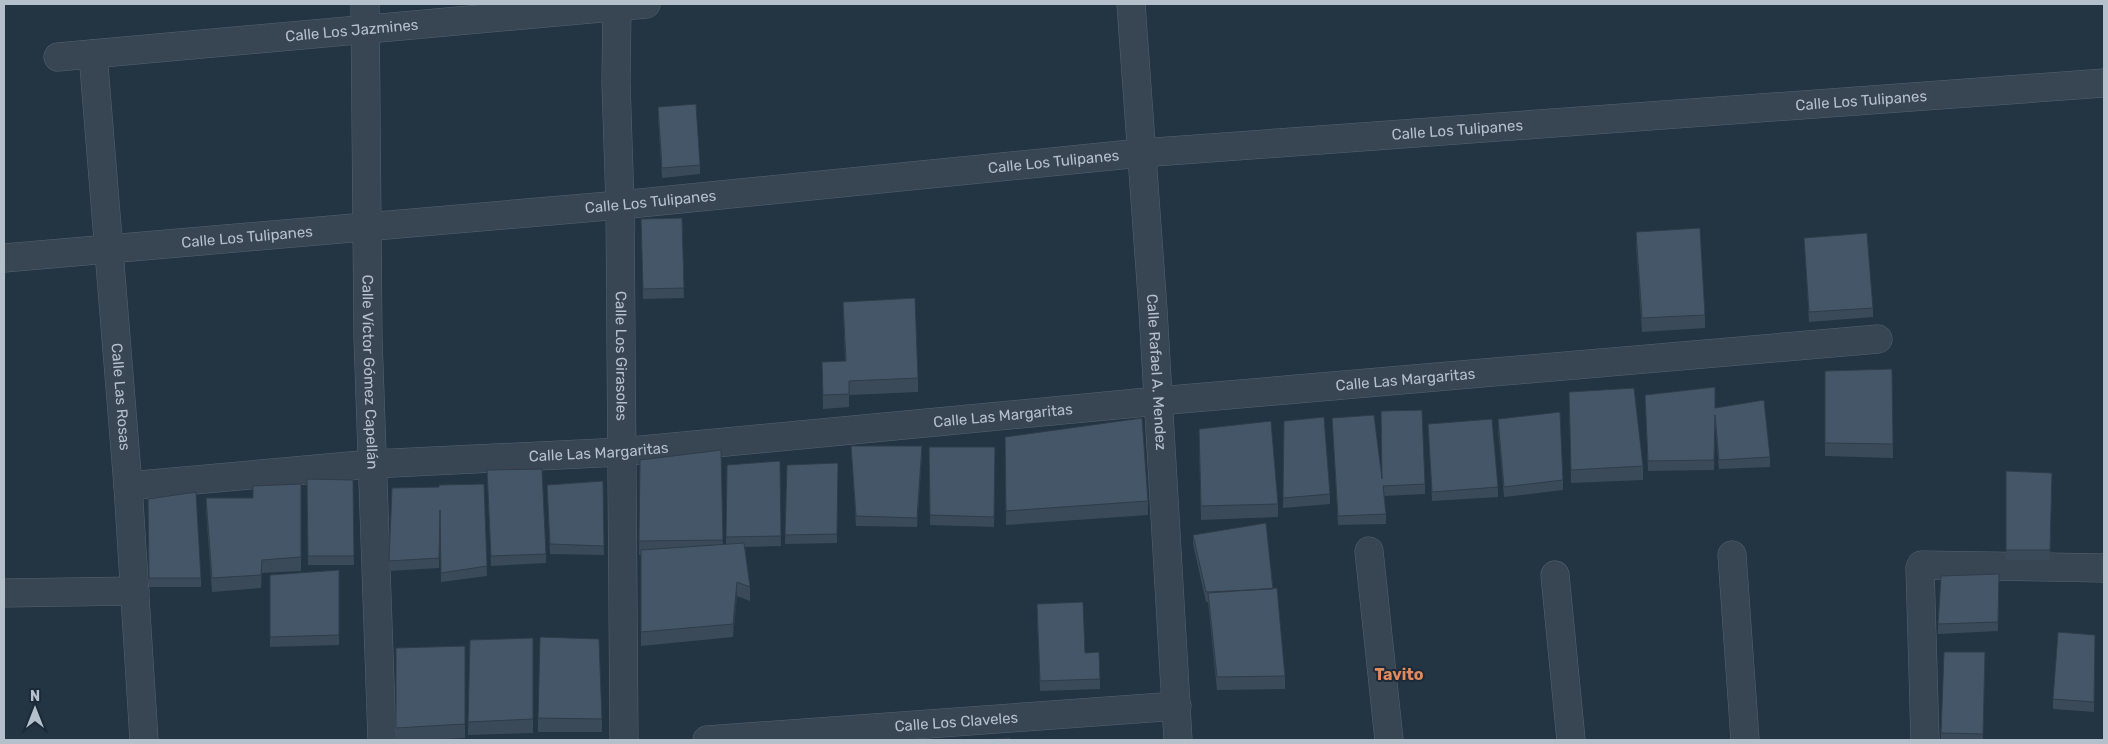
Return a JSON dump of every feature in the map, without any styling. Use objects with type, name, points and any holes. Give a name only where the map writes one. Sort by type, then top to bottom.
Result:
[{"type":"street","name":"Calle Los Jazmines","points":[[58,57],[93,54],[365,17],[646,4]]},
{"type":"street","name":"Calle Rafael A. Mendez","points":[[1131,4],[1158,401],[1178,740]]},
{"type":"street","name":"Calle Los Girasoles","points":[[617,5],[616,82],[620,205],[624,740]]},
{"type":"street","name":"Calle Víctor Gómez Capellán","points":[[365,17],[368,338],[382,740]]},
{"type":"street","name":"Calle Las Rosas","points":[[93,54],[128,486],[144,740]]},
{"type":"street","name":"Calle Los Tulipanes","points":[[4,258],[620,205],[1141,153],[2104,83]]},
{"type":"street","name":"Calle Las Margaritas","points":[[128,486],[372,464],[622,452],[1158,401],[1878,339]]},
{"type":"street","points":[[1369,551],[1389,740]]},
{"type":"street","points":[[1732,555],[1745,740]]},
{"type":"street","points":[[1924,740],[1921,566],[2104,568]]},
{"type":"street","points":[[1555,575],[1571,740]]},
{"type":"street","points":[[4,593],[135,591]]},
{"type":"street","name":"Calle Los Claveles","points":[[707,740],[1177,706]]},
{"type":"building","points":[[696,104],[700,165],[662,168],[658,107]]},
{"type":"building","points":[[682,218],[684,288],[643,289],[641,219]]},
{"type":"building","points":[[1700,228],[1705,315],[1642,318],[1636,232]]},
{"type":"building","points":[[1867,233],[1873,308],[1809,312],[1804,238]]},
{"type":"building","points":[[915,298],[918,378],[849,381],[849,394],[823,395],[822,362],[846,361],[843,302]]},
{"type":"building","points":[[1892,369],[1893,444],[1825,443],[1825,371]]},
{"type":"building","points":[[1715,387],[1715,408],[1764,400],[1770,457],[1719,460],[1715,415],[1714,460],[1648,461],[1645,395]]},
{"type":"building","points":[[1634,388],[1643,466],[1571,470],[1569,392]]},
{"type":"building","points":[[1422,410],[1425,484],[1383,486],[1386,514],[1338,516],[1332,418],[1374,415],[1382,479],[1381,411]]},
{"type":"building","points":[[1560,412],[1563,480],[1504,487],[1498,419]]},
{"type":"building","points":[[1324,417],[1330,494],[1283,498],[1284,421]]},
{"type":"building","points":[[1142,418],[1148,501],[1006,511],[1005,437]]},
{"type":"building","points":[[1492,419],[1498,487],[1432,492],[1428,424]]},
{"type":"building","points":[[1271,421],[1278,504],[1201,506],[1199,429]]},
{"type":"building","points":[[851,446],[922,446],[917,518],[856,516]]},
{"type":"building","points":[[929,447],[995,447],[994,517],[930,515]]},
{"type":"building","points":[[721,450],[723,540],[639,541],[640,460]]},
{"type":"building","points":[[780,461],[781,536],[726,537],[727,465]]},
{"type":"building","points":[[838,463],[837,534],[785,535],[787,465]]},
{"type":"building","points":[[542,469],[546,554],[491,556],[487,470]]},
{"type":"building","points":[[2006,471],[2052,473],[2050,550],[2006,550]]},
{"type":"building","points":[[307,479],[353,480],[354,556],[308,556]]},
{"type":"building","points":[[603,481],[604,546],[550,544],[547,485]]},
{"type":"building","points":[[301,484],[301,557],[262,560],[261,575],[212,578],[206,498],[253,498],[253,486]]},
{"type":"building","points":[[484,484],[487,566],[441,573],[440,510],[439,558],[389,561],[392,488]]},
{"type":"building","points":[[196,492],[201,578],[149,578],[148,499]]},
{"type":"building","points":[[1266,523],[1273,589],[1206,592],[1193,535]]},
{"type":"building","points":[[744,543],[750,587],[737,582],[733,624],[641,632],[641,550]]},
{"type":"building","points":[[339,570],[339,635],[270,637],[270,575]]},
{"type":"building","points":[[1999,574],[1998,622],[1938,624],[1941,576]]},
{"type":"building","points":[[1277,588],[1285,676],[1217,677],[1208,593]]},
{"type":"building","points":[[1083,602],[1085,653],[1099,652],[1100,679],[1040,681],[1037,604]]},
{"type":"building","points":[[2058,632],[2095,635],[2094,702],[2053,699]]},
{"type":"building","points":[[540,637],[599,639],[602,719],[538,718]]},
{"type":"building","points":[[533,638],[533,719],[468,722],[470,640]]},
{"type":"building","points":[[465,646],[465,724],[396,728],[396,648]]},
{"type":"building","points":[[1944,652],[1985,652],[1983,734],[1941,733]]},
{"type":"building","points":[[1010,738],[1010,740],[978,740]]},
{"type":"district","name":"Tavito","points":[[1399,674]]}]
